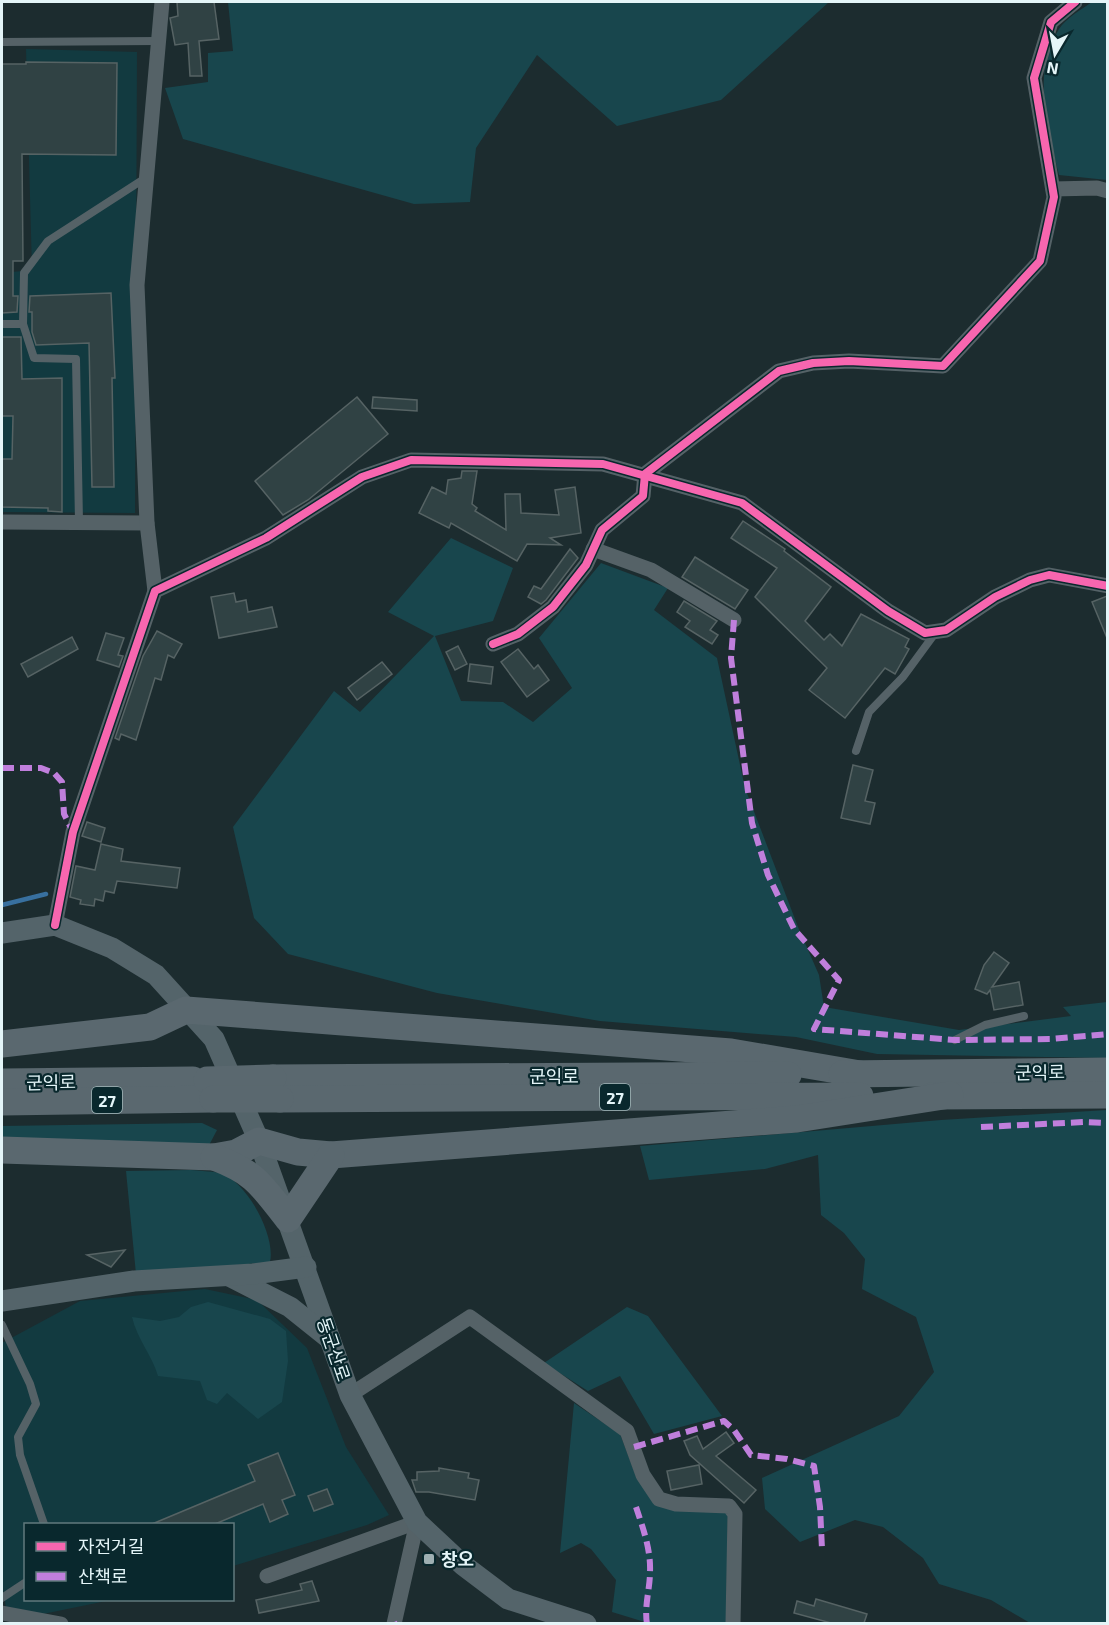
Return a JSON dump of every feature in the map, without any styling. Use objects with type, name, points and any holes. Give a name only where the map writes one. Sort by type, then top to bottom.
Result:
[{"type":"highway","points":[[2,1044],[150,1027],[186,1010],[731,1052],[860,1074]]},
{"type":"highway","name":"군익로","points":[[2,1102],[210,1089],[860,1074],[1107,1071]]},
{"type":"highway","name":"군익로","points":[[2,1082],[210,1089]]},
{"type":"highway","name":"군익로","points":[[276,1088],[1107,1095]]},
{"type":"highway","points":[[2,1150],[214,1157],[236,1153],[259,1142],[298,1152],[330,1155],[797,1119],[950,1095]]},
{"type":"highway","points":[[214,1157],[241,1167],[254,1177],[288,1219],[330,1155]]},
{"type":"street","points":[[2,933],[55,925],[73,832],[155,591],[147,523],[137,285],[162,2]]},
{"type":"street","points":[[493,644],[518,634],[553,607],[586,565],[602,531],[643,496],[645,474],[779,371],[813,363],[849,361],[943,366],[1040,261],[1054,197],[1034,78],[1051,22],[1075,2]]},
{"type":"street","points":[[1053,189],[1097,188],[1107,192]]},
{"type":"street","points":[[155,591],[266,538],[362,477],[411,460],[603,464],[742,503],[888,611],[925,633],[946,630],[995,597],[1030,580],[1049,575],[1107,586]]},
{"type":"street","points":[[2,522],[147,523]]},
{"type":"street","points":[[593,549],[651,570],[734,621]]},
{"type":"street","name":"동군산로","points":[[55,925],[112,948],[156,975],[214,1039],[259,1142],[306,1267],[350,1395],[417,1522],[463,1565],[508,1599],[580,1622]]},
{"type":"street","points":[[2,1301],[134,1281],[306,1267]]},
{"type":"street","points":[[228,1275],[290,1307],[330,1339]]},
{"type":"street","points":[[350,1395],[470,1317],[627,1431],[643,1475],[659,1499],[676,1504],[729,1506],[735,1514],[732,1623]]},
{"type":"street","points":[[267,1576],[417,1522]]},
{"type":"street","points":[[394,1623],[417,1522]]},
{"type":"street","points":[[2,1613],[61,1623]]},
{"type":"lane","points":[[2,42],[158,41]]},
{"type":"lane","points":[[79,522],[76,359],[34,358],[23,324],[24,273],[48,241],[147,177]]},
{"type":"lane","points":[[2,324],[23,324]]},
{"type":"lane","points":[[856,751],[869,712],[903,677],[937,631]]},
{"type":"lane","points":[[955,1040],[985,1024],[1024,1016]]},
{"type":"lane","points":[[2,1325],[30,1384],[36,1404],[18,1437],[20,1455],[44,1523]]},
{"type":"lane","points":[[2,1598],[24,1583]]},
{"type":"shaded area","points":[[228,2],[829,2],[721,100],[617,126],[537,55],[476,148],[470,202],[414,204],[183,139],[165,88],[208,82],[208,53],[233,51]]},
{"type":"shaded area","points":[[1092,2],[1107,2],[1107,180],[1059,175],[1044,101],[1046,63],[1059,29],[1074,14]]},
{"type":"shaded area","points":[[26,49],[137,52],[135,513],[2,512],[2,273],[32,270]]},
{"type":"shaded area","points":[[451,538],[513,568],[493,621],[435,636],[461,701],[503,702],[533,722],[572,688],[539,638],[601,563],[668,588],[654,610],[717,658],[745,788],[798,927],[819,975],[824,1007],[959,1030],[1071,1016],[1063,1007],[1107,1002],[1107,1058],[877,1054],[796,1037],[600,1021],[437,993],[288,954],[254,918],[233,827],[334,691],[360,712],[434,636],[388,612]]},
{"type":"shaded area","points":[[1107,1110],[1107,1623],[1030,1623],[991,1600],[939,1584],[923,1558],[883,1527],[855,1520],[800,1542],[765,1509],[762,1478],[899,1416],[934,1372],[916,1317],[862,1289],[865,1259],[844,1233],[821,1215],[818,1155],[765,1169],[649,1180],[640,1146],[941,1120]]},
{"type":"shaded area","points":[[202,1123],[217,1130],[206,1151],[2,1156],[2,1126]]},
{"type":"shaded area","points":[[191,1170],[220,1173],[240,1187],[264,1225],[269,1238],[270,1262],[136,1274],[126,1171]]},
{"type":"shaded area","points":[[205,1289],[257,1300],[307,1348],[346,1447],[389,1515],[367,1525],[234,1566],[234,1523],[24,1523],[24,1601],[106,1601],[43,1614],[6,1608],[2,1582],[2,1343],[80,1301]]},
{"type":"shaded area","points":[[208,1302],[270,1319],[286,1331],[288,1361],[282,1402],[258,1419],[227,1393],[217,1404],[207,1400],[200,1381],[158,1376],[137,1333],[132,1317],[160,1321],[179,1317],[191,1307]]},
{"type":"shaded area","points":[[627,1307],[648,1316],[722,1416],[654,1434],[620,1376],[588,1391],[544,1363]]},
{"type":"shaded area","points":[[574,1403],[620,1434],[636,1476],[656,1505],[728,1513],[726,1623],[648,1623],[612,1612],[616,1580],[591,1549],[581,1543],[560,1553]]},
{"type":"building","points":[[177,2],[214,2],[219,39],[199,41],[202,76],[190,76],[188,43],[175,45],[170,18],[178,16]]},
{"type":"building","points":[[26,62],[117,63],[116,155],[22,154],[23,261],[13,261],[13,296],[18,296],[17,312],[2,313],[2,64],[26,64]]},
{"type":"building","points":[[111,293],[115,378],[112,378],[114,487],[92,487],[89,343],[36,345],[32,332],[32,312],[29,312],[30,296]]},
{"type":"building","points":[[2,337],[21,337],[22,379],[62,378],[62,512],[48,511],[48,508],[2,507],[2,459],[12,459],[13,416],[2,416]]},
{"type":"building","points":[[357,397],[388,434],[308,500],[283,515],[255,481]]},
{"type":"building","points":[[373,397],[417,400],[417,411],[372,408]]},
{"type":"building","points":[[462,471],[477,471],[472,504],[477,508],[475,511],[506,530],[505,494],[520,494],[521,513],[559,515],[555,490],[575,487],[581,533],[550,538],[561,545],[527,544],[517,561],[451,523],[449,528],[419,513],[432,487],[446,494],[448,480],[461,478]]},
{"type":"building","points":[[743,521],[785,549],[784,551],[831,587],[805,621],[824,640],[830,634],[842,646],[861,614],[909,639],[905,647],[909,649],[895,674],[885,668],[845,718],[809,690],[827,668],[755,597],[777,568],[731,538]]},
{"type":"building","points":[[570,549],[578,558],[546,600],[541,604],[528,597],[534,586],[541,589]]},
{"type":"building","points":[[695,557],[748,590],[735,609],[682,577]]},
{"type":"building","points":[[234,593],[236,602],[246,600],[248,612],[272,607],[277,627],[219,638],[211,597]]},
{"type":"building","points":[[1107,596],[1107,638],[1092,602]]},
{"type":"building","points":[[684,601],[717,621],[710,630],[718,635],[712,644],[685,627],[690,621],[677,612]]},
{"type":"building","points":[[157,631],[182,644],[174,658],[168,655],[161,680],[155,678],[136,740],[121,734],[119,740],[115,738],[143,656]]},
{"type":"building","points":[[106,633],[124,638],[118,655],[123,656],[119,667],[97,660]]},
{"type":"building","points":[[72,637],[78,649],[28,677],[21,664]]},
{"type":"building","points":[[458,646],[467,664],[455,670],[446,652]]},
{"type":"building","points":[[518,649],[534,669],[538,665],[549,680],[527,697],[501,662]]},
{"type":"building","points":[[382,662],[392,674],[357,700],[348,688]]},
{"type":"building","points":[[470,664],[493,667],[491,684],[468,681]]},
{"type":"building","points":[[853,765],[873,770],[865,801],[875,803],[870,824],[841,818]]},
{"type":"building","points":[[87,822],[105,828],[101,842],[82,836]]},
{"type":"building","points":[[101,844],[123,849],[121,861],[180,868],[177,888],[117,881],[114,893],[105,891],[103,901],[95,899],[94,906],[80,904],[81,900],[70,897],[76,866],[95,870]]},
{"type":"building","points":[[994,952],[1009,963],[992,987],[1019,982],[1023,1005],[994,1010],[990,990],[987,994],[975,989],[984,965]]},
{"type":"building","points":[[125,1250],[111,1267],[87,1255]]},
{"type":"building","points":[[726,1432],[734,1443],[716,1456],[756,1490],[744,1503],[690,1455],[684,1441],[697,1436],[703,1449]]},
{"type":"building","points":[[278,1453],[295,1495],[282,1500],[288,1514],[270,1522],[263,1504],[217,1523],[154,1523],[255,1481],[248,1465]]},
{"type":"building","points":[[699,1465],[702,1484],[671,1490],[667,1471]]},
{"type":"building","points":[[439,1468],[469,1473],[468,1478],[479,1480],[475,1500],[416,1492],[412,1480],[417,1480],[417,1472],[439,1471]]},
{"type":"building","points":[[327,1489],[333,1504],[314,1511],[308,1496]]},
{"type":"building","points":[[312,1581],[319,1601],[259,1613],[256,1600],[302,1590],[300,1584]]},
{"type":"building","points":[[816,1599],[867,1614],[864,1623],[831,1623],[794,1613],[797,1601],[814,1606]]},
{"type":"waterway","points":[[2,905],[46,894]]},
{"type":"marked path","points":[[734,620],[731,658],[752,823],[768,875],[794,929],[839,980],[814,1029],[955,1040],[1051,1039],[1108,1034]]},
{"type":"marked path","points":[[2,768],[41,768],[54,773],[62,782],[64,814],[73,832]]},
{"type":"marked path","points":[[981,1127],[1108,1123]]},
{"type":"marked path","points":[[634,1447],[724,1421],[734,1430],[751,1455],[787,1459],[814,1466],[820,1507],[822,1549]]},
{"type":"marked path","points":[[636,1507],[649,1556],[647,1624]]},
{"type":"cycle path","points":[[493,644],[518,634],[553,607],[586,565],[602,530],[643,496],[645,474],[779,371],[813,363],[849,361],[943,366],[1040,261],[1054,197],[1034,78],[1051,22],[1075,2]]},
{"type":"cycle path","points":[[55,925],[73,832],[155,591],[266,538],[362,477],[411,460],[603,464],[742,503],[888,611],[925,633],[946,630],[995,597],[1030,580],[1049,575],[1108,586]]},
{"type":"place","name":"창오","points":[[429,1559]]}]
